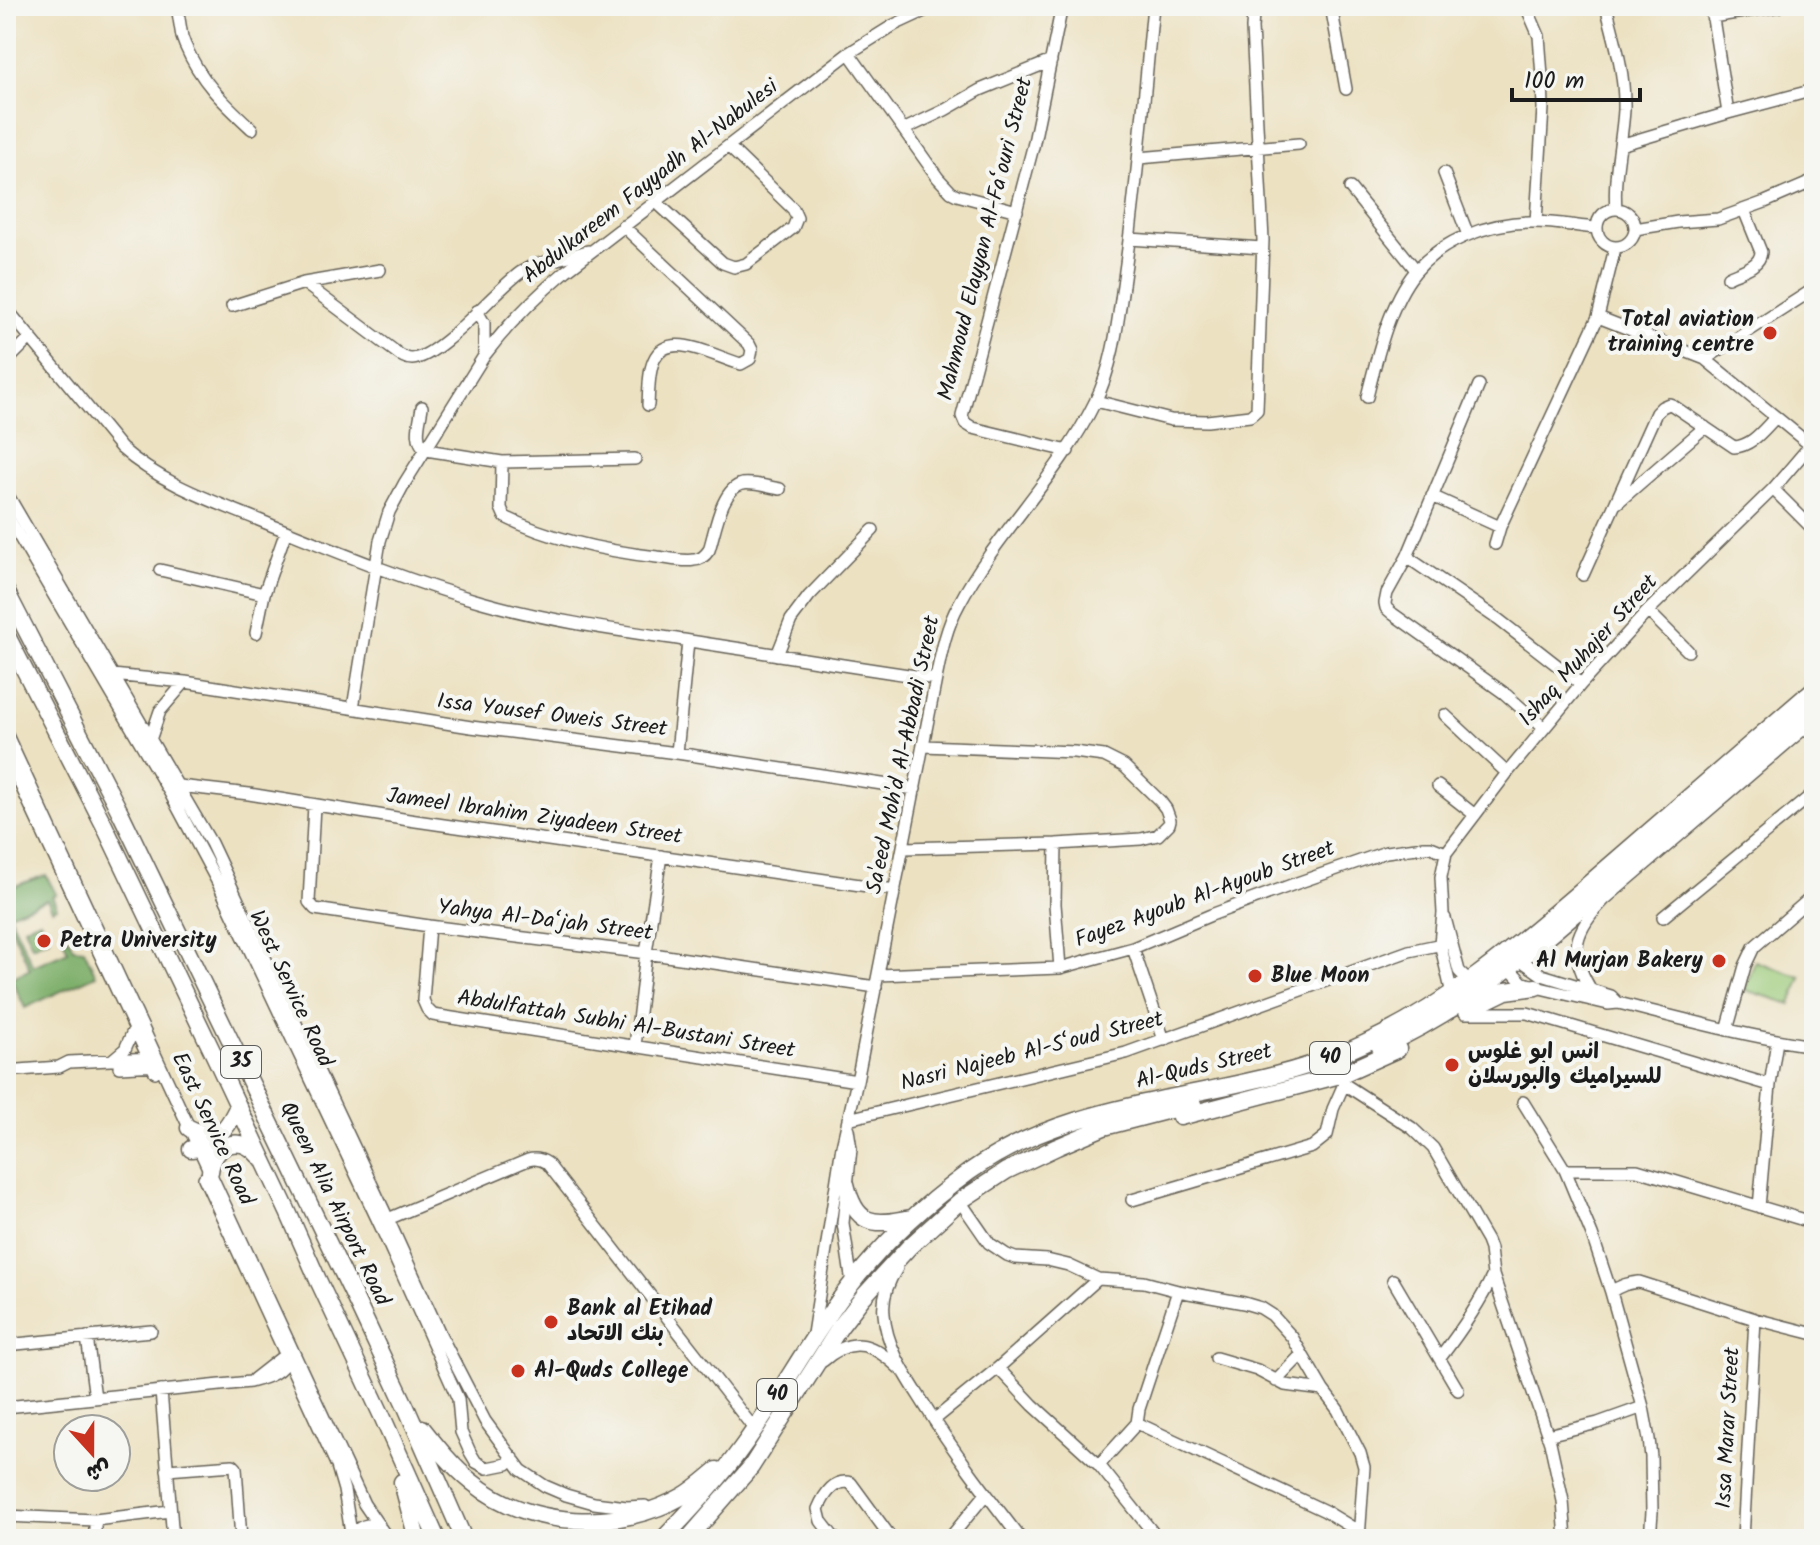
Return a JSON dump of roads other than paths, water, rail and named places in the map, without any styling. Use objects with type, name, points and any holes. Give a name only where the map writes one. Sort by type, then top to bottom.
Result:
[{"type":"highway","name":"Queen Alia Airport Road","points":[[6,591],[121,814],[406,1407],[464,1539]]},
{"type":"highway","name":"Queen Alia Airport Road","points":[[6,634],[103,823],[288,1212],[437,1539]]},
{"type":"highway","name":"Al-Quds Street","points":[[688,1539],[751,1467],[840,1327],[857,1290],[885,1244],[973,1169],[1016,1144],[1051,1129],[1090,1116],[1293,1070],[1332,1057],[1392,1029],[1510,960],[1814,689]]},
{"type":"highway","name":"Al-Quds Street","points":[[663,1539],[706,1494],[740,1451],[813,1339],[857,1290],[960,1201],[1006,1171],[1104,1127],[1333,1067],[1414,1031],[1460,1003],[1814,706]]},
{"type":"highway","points":[[1104,1127],[1123,1129],[1160,1122],[1342,1080],[1485,1000],[1506,991],[1536,987]]},
{"type":"highway","points":[[189,1128],[203,1134],[218,1133],[229,1125],[237,1108]]},
{"type":"highway","points":[[1016,1144],[1027,1150],[1027,1162]]},
{"type":"highway","points":[[210,1172],[215,1156],[228,1145]]},
{"type":"highway","points":[[195,1149],[246,1145],[262,1159]]},
{"type":"highway","points":[[846,1184],[853,1207],[865,1219],[883,1223],[912,1218]]},
{"type":"highway","points":[[406,1407],[453,1465],[492,1496],[513,1506],[578,1521],[641,1514],[666,1504],[696,1488],[740,1451]]},
{"type":"highway","points":[[382,1416],[417,1539]]},
{"type":"highway","points":[[706,1539],[730,1493]]},
{"type":"street","points":[[177,6],[185,45],[210,88],[252,129]]},
{"type":"street","name":"Abdulkareem Fayyadh Al-Nabulesi","points":[[353,708],[380,541],[389,512],[484,356],[524,307],[623,226],[849,53],[894,25],[935,6]]},
{"type":"street","name":"Mahmoud Elayyan Al-Fa‘ouri Street","points":[[1062,6],[1033,147],[963,419],[973,428],[1068,451]]},
{"type":"street","name":"Sa'eed Moh'd Al-Abbadi Street","points":[[813,1339],[842,1146],[947,634],[960,602],[985,562],[1068,451],[1096,401],[1113,347],[1130,239],[1153,6]]},
{"type":"street","points":[[1096,401],[1177,421],[1207,421],[1256,413],[1262,248],[1252,28],[1256,6]]},
{"type":"street","points":[[1331,6],[1346,89]]},
{"type":"street","points":[[1526,6],[1539,36],[1543,92],[1536,222]]},
{"type":"street","points":[[1606,6],[1623,76],[1624,110],[1616,209]]},
{"type":"street","points":[[1728,113],[1712,11],[1780,6]]},
{"type":"street","points":[[849,53],[951,192],[1017,211]]},
{"type":"street","points":[[905,129],[980,90],[1051,61]]},
{"type":"street","points":[[1620,145],[1814,90]]},
{"type":"street","points":[[1139,158],[1299,144]]},
{"type":"street","points":[[655,201],[723,263],[734,267],[746,264],[793,228],[797,218],[793,209],[728,146]]},
{"type":"street","points":[[1444,173],[1468,235]]},
{"type":"street","points":[[1635,229],[1718,219],[1814,181]]},
{"type":"street","points":[[1350,188],[1416,270]]},
{"type":"street","points":[[1616,209],[1626,211],[1633,219],[1635,229],[1625,245],[1615,248],[1606,245],[1596,228],[1599,218],[1606,211],[1616,209]]},
{"type":"street","points":[[1728,277],[1757,263],[1761,256],[1744,210]]},
{"type":"street","points":[[1367,397],[1380,346],[1400,294],[1416,270],[1440,250],[1494,226],[1536,222],[1596,228]]},
{"type":"street","points":[[623,226],[752,350],[750,359],[741,364],[684,345],[667,347],[652,365],[648,405]]},
{"type":"street","points":[[1130,239],[1262,248]]},
{"type":"street","points":[[1495,544],[1500,527],[1598,317],[1615,248]]},
{"type":"street","points":[[304,283],[400,355],[411,359],[439,345],[514,276],[527,268],[593,250]]},
{"type":"street","points":[[232,306],[304,283],[380,270]]},
{"type":"street","points":[[1705,359],[1814,289]]},
{"type":"street","points":[[6,308],[121,448],[140,465],[163,479],[286,531],[482,602],[582,625],[936,679]]},
{"type":"street","points":[[477,311],[484,323],[484,356]]},
{"type":"street","points":[[1598,317],[1705,359],[1775,418],[1812,443]]},
{"type":"street","points":[[6,362],[31,337]]},
{"type":"street","points":[[1479,385],[1385,603],[1386,608],[1504,693],[1544,728]]},
{"type":"street","points":[[1583,575],[1659,409],[1672,405],[1739,448],[1750,443],[1775,418]]},
{"type":"street","points":[[422,407],[418,439],[426,450],[502,462],[635,459]]},
{"type":"street","points":[[1613,506],[1705,427]]},
{"type":"street","name":"Ishaq Muhajer Street","points":[[1446,853],[1581,684],[1648,611],[1773,489],[1812,443]]},
{"type":"street","points":[[502,462],[501,508],[505,517],[590,546],[662,558],[694,561],[705,556],[725,499],[734,488],[748,484],[780,489]]},
{"type":"street","points":[[1773,489],[1814,530]]},
{"type":"street","name":"West Service Road","points":[[6,492],[106,676],[150,740],[380,1225],[434,1334],[478,1411],[521,1470],[555,1491],[627,1507],[666,1504]]},
{"type":"street","points":[[1432,496],[1500,527]]},
{"type":"street","name":"West Service Road","points":[[6,514],[228,876],[388,1219],[458,1399],[461,1432],[472,1458],[487,1468],[507,1464],[513,1458]]},
{"type":"street","points":[[777,655],[791,620],[809,596],[873,530]]},
{"type":"street","points":[[256,633],[264,594],[286,531]]},
{"type":"street","points":[[1407,557],[1499,620],[1581,684]]},
{"type":"street","points":[[160,570],[264,594]]},
{"type":"street","points":[[1648,611],[1688,651]]},
{"type":"street","points":[[677,753],[688,641]]},
{"type":"street","name":"Issa Yousef Oweis Street","points":[[106,676],[185,682],[458,725],[677,753],[915,789]]},
{"type":"street","points":[[150,740],[160,711],[185,682]]},
{"type":"street","points":[[1445,715],[1507,773]]},
{"type":"street","points":[[1591,990],[1578,967],[1577,947],[1582,927],[1591,913],[1814,720]]},
{"type":"street","name":"East Service Road","points":[[6,733],[289,1354],[364,1504],[388,1539]]},
{"type":"street","points":[[904,848],[1150,838],[1158,835],[1170,820],[1160,801],[1124,766],[1104,756],[924,746]]},
{"type":"street","name":"East Service Road","points":[[7,758],[134,1029],[154,1061],[189,1128],[195,1149],[210,1172],[337,1466],[352,1538]]},
{"type":"street","points":[[1438,786],[1475,815]]},
{"type":"street","name":"Jameel Ibrahim Ziyadeen Street","points":[[175,790],[249,794],[467,829],[895,890]]},
{"type":"street","points":[[1663,917],[1814,793]]},
{"type":"street","name":"Yahya Al-Da‘jah Street","points":[[314,805],[309,902],[315,909],[877,981]]},
{"type":"street","points":[[1056,844],[1055,904],[1060,968]]},
{"type":"street","name":"Fayez Ayoub Al-Ayoub Street","points":[[877,981],[1060,968],[1133,948],[1211,915],[1375,856],[1424,847],[1446,853]]},
{"type":"street","points":[[1446,853],[1441,877],[1452,994]]},
{"type":"street","points":[[635,1046],[661,856]]},
{"type":"street","points":[[1727,1030],[1745,966],[1754,947],[1814,895]]},
{"type":"street","name":"Abdulfattah Subhi Al-Bustani Street","points":[[429,926],[423,1000],[433,1015],[857,1081]]},
{"type":"street","points":[[1446,942],[1459,971],[1472,980]]},
{"type":"street","name":"Nasri Najeeb Al-S‘oud Street","points":[[847,1121],[1112,1057],[1409,951],[1446,942]]},
{"type":"street","points":[[1133,948],[1164,1040]]},
{"type":"street","points":[[1510,960],[1522,982],[1536,987],[1777,1041],[1814,1046]]},
{"type":"street","points":[[1510,960],[1542,975],[1611,996],[1618,1003]]},
{"type":"street","points":[[1463,1013],[1527,1013],[1770,1085]]},
{"type":"street","points":[[112,1060],[125,1049],[134,1029]]},
{"type":"street","points":[[1759,1207],[1777,1041]]},
{"type":"street","points":[[59,1067],[69,1062],[154,1061]]},
{"type":"street","points":[[6,1071],[59,1067],[69,1070],[154,1061]]},
{"type":"street","points":[[1132,1200],[1312,1147],[1327,1135],[1342,1080],[1412,1128],[1433,1148],[1490,1249],[1493,1275],[1547,1435],[1563,1501],[1566,1539]]},
{"type":"street","points":[[1523,1102],[1565,1170],[1611,1292],[1643,1407],[1651,1457],[1650,1539]]},
{"type":"street","name":"Sa'eed Moh'd Al-Abbadi Street","points":[[847,1121],[851,1149],[843,1223],[857,1290]]},
{"type":"street","points":[[388,1219],[528,1160],[544,1160],[755,1430]]},
{"type":"street","points":[[1565,1170],[1637,1170],[1814,1223]]},
{"type":"street","points":[[960,1201],[989,1243],[1015,1258],[1068,1265],[1098,1279],[1144,1282],[1244,1303],[1261,1308],[1281,1323],[1360,1453],[1364,1467],[1359,1535]]},
{"type":"street","points":[[909,1247],[888,1284],[884,1307],[887,1333],[905,1374],[934,1420],[1021,1539]]},
{"type":"street","points":[[1440,1358],[1486,1291],[1493,1275]]},
{"type":"street","points":[[934,1420],[1098,1279]]},
{"type":"street","points":[[1393,1280],[1458,1390]]},
{"type":"street","points":[[1611,1292],[1620,1286],[1639,1282],[1755,1319],[1814,1334]]},
{"type":"street","points":[[1099,1465],[1137,1423],[1178,1291]]},
{"type":"street","name":"Issa Marar Street","points":[[1743,1539],[1755,1319]]},
{"type":"street","points":[[6,1345],[151,1331]]},
{"type":"street","points":[[87,1337],[95,1398]]},
{"type":"street","points":[[811,1373],[837,1350],[862,1345],[879,1351],[905,1374]]},
{"type":"street","points":[[6,1407],[250,1382],[289,1354]]},
{"type":"street","points":[[1276,1381],[1302,1354]]},
{"type":"street","points":[[1216,1358],[1257,1370],[1285,1385],[1323,1390]]},
{"type":"street","points":[[998,1368],[1033,1405],[1099,1465],[1158,1539]]},
{"type":"street","points":[[161,1391],[173,1539]]},
{"type":"street","points":[[1547,1435],[1598,1423],[1643,1407]]},
{"type":"street","points":[[1137,1423],[1325,1511],[1359,1535]]},
{"type":"street","points":[[167,1470],[233,1465],[236,1468],[241,1539]]},
{"type":"street","points":[[835,1539],[821,1521],[818,1507],[833,1486],[846,1481],[851,1483],[892,1539]]},
{"type":"street","points":[[951,1538],[986,1494]]},
{"type":"street","points":[[6,1516],[95,1520],[170,1511]]},
{"type":"street","points":[[95,1520],[95,1539]]},
{"type":"street","points":[[352,1538],[356,1529],[363,1525],[379,1525]]},
{"type":"place","name":"Total aviation training centre","points":[[1770,333]]},
{"type":"place","name":"Petra University","points":[[44,941]]},
{"type":"place","name":"Al Murjan Bakery","points":[[1719,961]]},
{"type":"place","name":"Blue Moon","points":[[1255,976]]},
{"type":"place","name":"انس ابو غلوس للسيراميك والبورسلان","points":[[1452,1065]]},
{"type":"place","name":"Bank al Etihad بنك الاتحاد","points":[[551,1322]]},
{"type":"place","name":"Al-Quds College","points":[[518,1371]]}]
